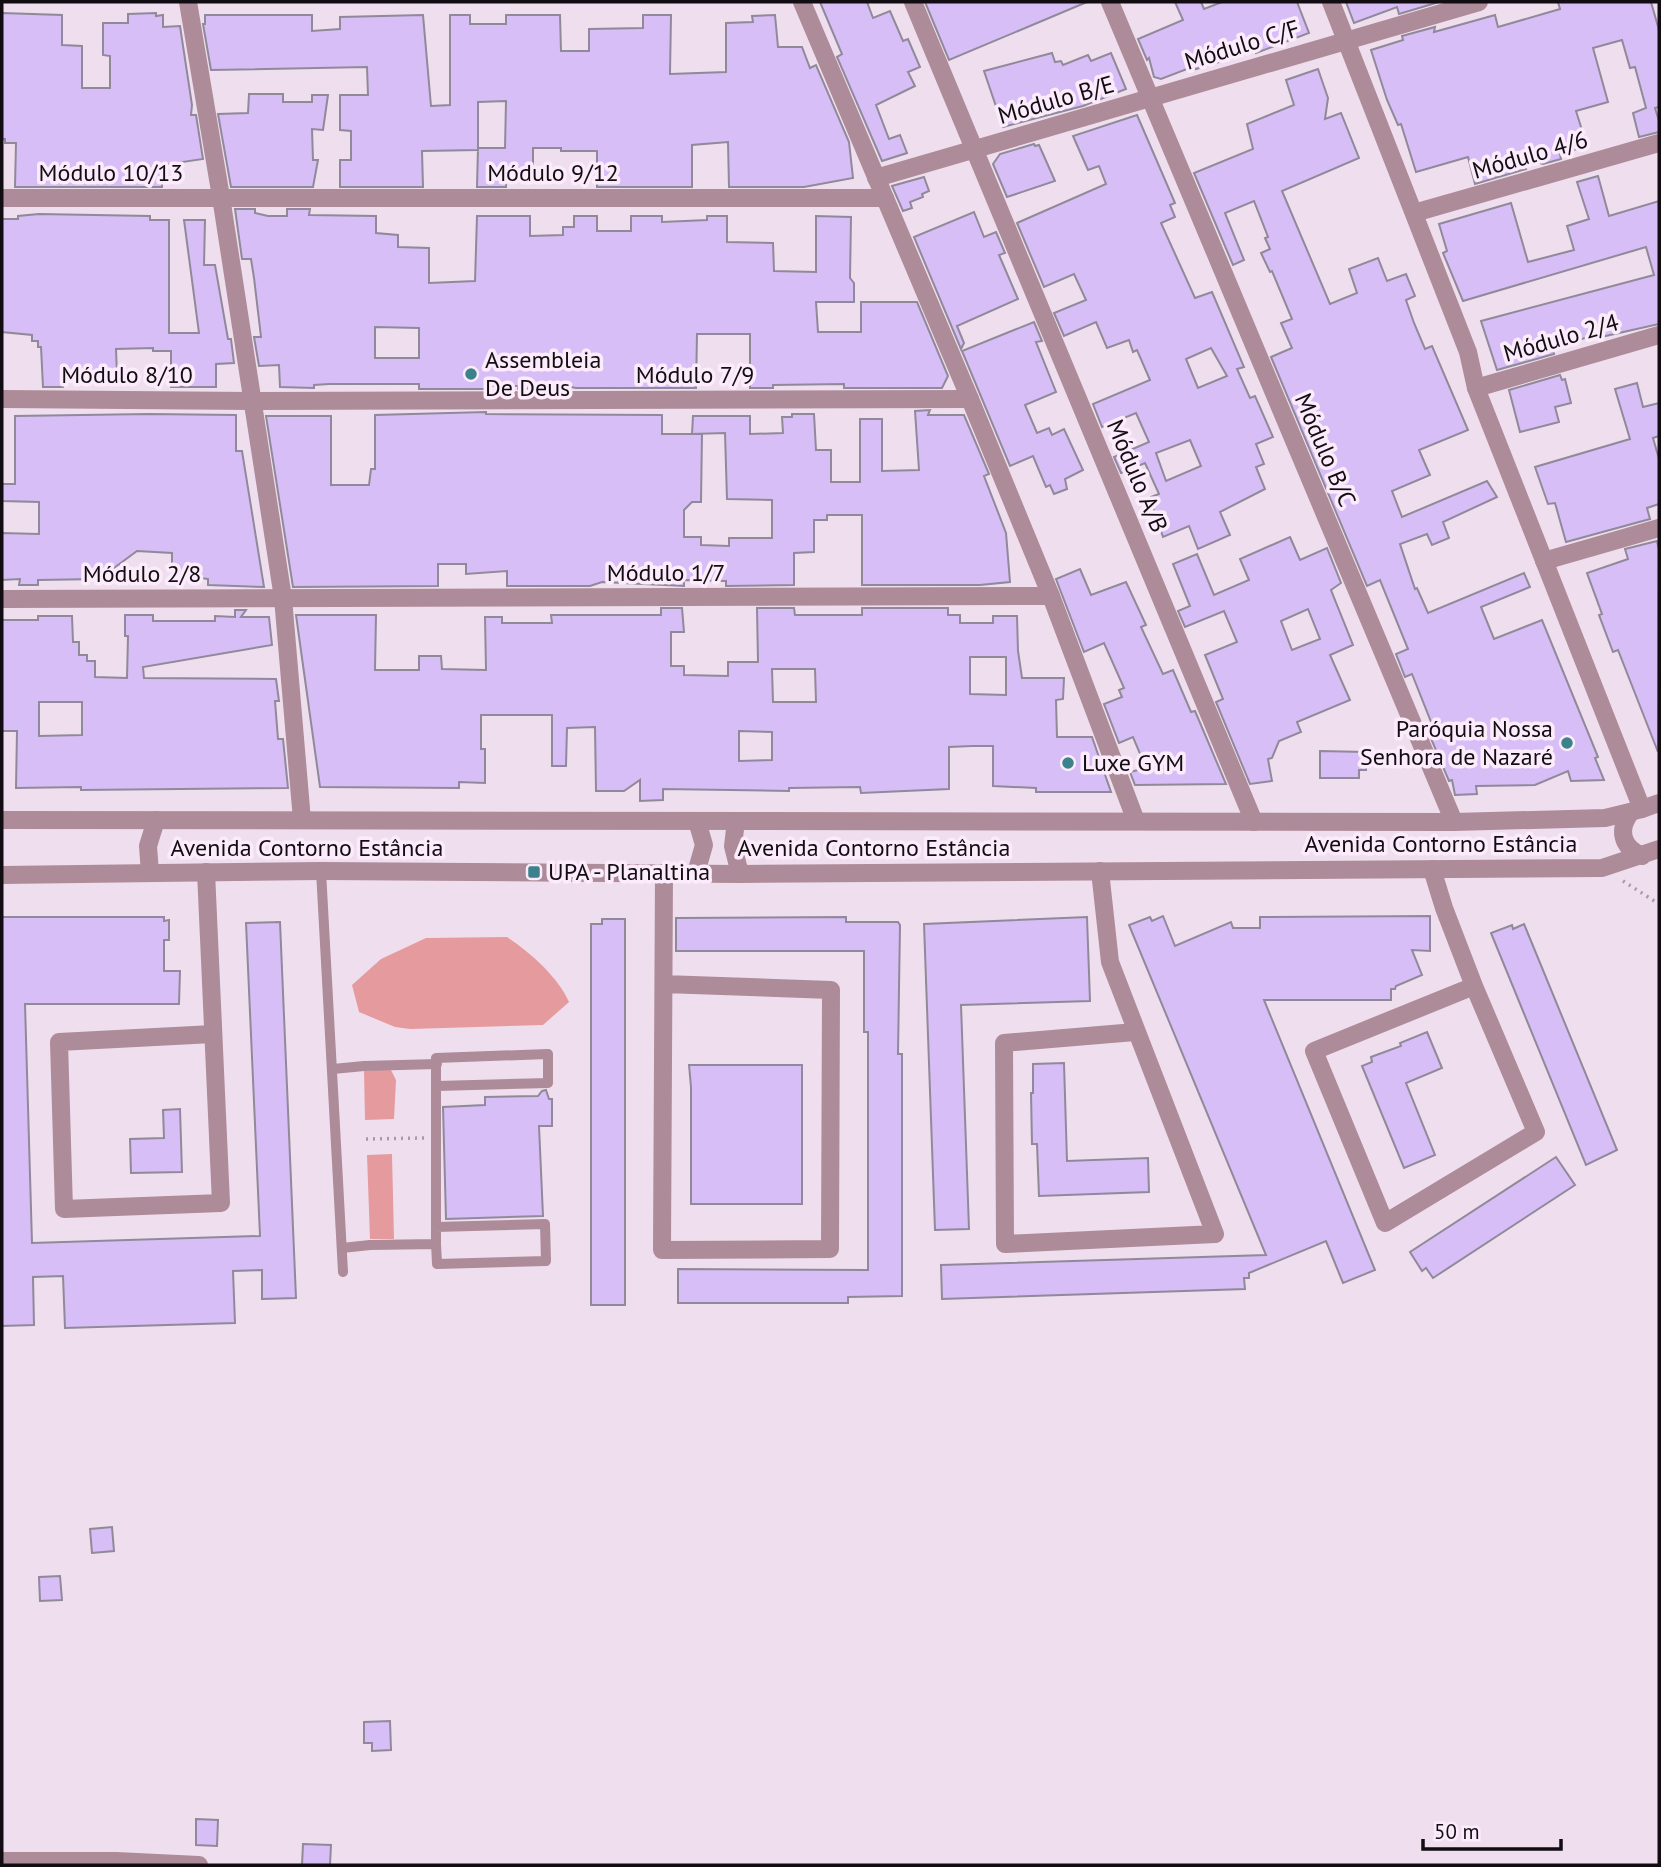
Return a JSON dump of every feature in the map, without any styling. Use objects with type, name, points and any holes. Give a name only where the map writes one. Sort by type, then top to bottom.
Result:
[{"type":"street","points":[[188,2],[221,197],[282,598],[302,820]]},
{"type":"street","points":[[802,2],[1051,596],[1136,821]]},
{"type":"street","name":"Módulo A/B","points":[[913,2],[1254,821]]},
{"type":"street","name":"Módulo B/C","points":[[1110,2],[1454,822]]},
{"type":"street","points":[[1331,2],[1468,352],[1476,388],[1544,561],[1649,807],[1622,828],[1623,838],[1627,846],[1651,852]]},
{"type":"street","name":"Módulo C/F","points":[[1151,98],[1479,2]]},
{"type":"street","name":"Módulo B/E","points":[[876,178],[1151,98]]},
{"type":"street","name":"Módulo 4/6","points":[[1414,213],[1659,143]]},
{"type":"street","name":"Módulo 10/13","points":[[2,198],[221,197]]},
{"type":"street","name":"Módulo 9/12","points":[[221,197],[885,198]]},
{"type":"street","name":"Módulo 2/4","points":[[1476,388],[1659,335]]},
{"type":"street","name":"Módulo 8/10","points":[[2,399],[252,401]]},
{"type":"street","name":"Módulo 7/9","points":[[252,401],[970,399]]},
{"type":"street","points":[[1544,561],[1659,528]]},
{"type":"street","name":"Módulo 1/7","points":[[282,598],[1051,596]]},
{"type":"street","name":"Módulo 2/8","points":[[2,599],[282,598]]},
{"type":"street","name":"Avenida Contorno Estância","points":[[2,820],[1454,822],[1605,818],[1649,807]]},
{"type":"street","points":[[150,873],[148,846],[156,820]]},
{"type":"street","points":[[696,873],[704,845],[697,821]]},
{"type":"street","points":[[736,821],[733,846],[740,874]]},
{"type":"street","name":"Avenida Contorno Estância","points":[[2,874],[321,871],[740,874],[1602,868],[1651,852]]},
{"type":"street","points":[[1432,869],[1474,986],[1536,1132],[1385,1223],[1314,1051],[1474,986]]},
{"type":"street","points":[[1100,871],[1110,962],[1215,1234],[1005,1244],[1004,1043],[1135,1032]]},
{"type":"street","points":[[206,872],[221,1203],[64,1209],[59,1042],[213,1034]]},
{"type":"street","points":[[664,873],[662,1250],[830,1249],[831,990],[664,984]]},
{"type":"street","points":[[2,1861],[116,1861],[199,1865]]},
{"type":"lane","points":[[321,871],[343,1272]]},
{"type":"lane","points":[[436,1227],[545,1224],[545,1261],[436,1264],[436,1227],[436,1138],[437,1064],[436,1058],[548,1054],[548,1083],[437,1086]]},
{"type":"lane","points":[[333,1069],[437,1064]]},
{"type":"lane","points":[[342,1248],[436,1244]]},
{"type":"path","points":[[1602,868],[1659,904]]},
{"type":"path","points":[[366,1139],[436,1138]]},
{"type":"shaded area","points":[[507,937],[542,966],[558,983],[569,1002],[543,1025],[410,1029],[395,1027],[359,1012],[352,985],[381,959],[426,938]]},
{"type":"shaded area","points":[[390,1068],[396,1080],[394,1119],[365,1120],[364,1071]]},
{"type":"shaded area","points":[[392,1154],[394,1239],[370,1239],[367,1155]]},
{"type":"building","points":[[820,2],[867,2],[873,18],[890,11],[903,41],[908,39],[920,67],[908,72],[915,86],[876,105],[889,139],[900,135],[907,153],[882,161],[837,57],[842,54]]},
{"type":"building","points":[[925,2],[1087,2],[949,60]]},
{"type":"building","points":[[1175,2],[1201,2],[1204,9],[1222,2],[1297,2],[1309,33],[1256,53],[1255,51],[1193,70],[1192,67],[1161,79],[1154,77],[1149,58],[1147,60],[1138,39],[1183,20]]},
{"type":"building","points":[[1346,2],[1439,2],[1399,14],[1397,7],[1354,23]]},
{"type":"building","points":[[1558,2],[1651,2],[1659,30],[1659,107],[1655,108],[1659,132],[1639,137],[1633,113],[1646,108],[1635,67],[1630,68],[1622,40],[1593,48],[1608,102],[1576,111],[1587,146],[1560,154],[1561,159],[1543,164],[1523,158],[1526,169],[1475,184],[1468,157],[1416,172],[1401,124],[1398,125],[1387,100],[1371,50],[1403,40],[1402,36],[1435,27],[1434,32],[1495,15],[1498,27],[1560,9]]},
{"type":"building","points":[[2,13],[62,15],[62,45],[82,46],[82,88],[110,88],[110,56],[103,55],[103,23],[128,23],[128,14],[156,13],[156,16],[163,15],[163,27],[180,26],[192,105],[191,115],[196,115],[203,159],[162,165],[162,187],[15,187],[16,143],[5,143],[5,139],[2,139]]},
{"type":"building","points":[[205,15],[312,15],[312,31],[340,29],[340,17],[423,15],[431,106],[450,105],[450,15],[470,15],[470,24],[506,24],[506,15],[560,15],[561,51],[589,51],[589,29],[643,28],[643,15],[671,15],[670,74],[726,72],[726,23],[753,22],[752,16],[775,15],[778,47],[802,47],[810,68],[816,65],[849,142],[853,178],[804,187],[729,187],[728,142],[692,145],[692,187],[597,187],[597,151],[533,148],[533,177],[506,177],[506,187],[477,187],[478,150],[422,151],[423,187],[340,187],[340,160],[351,160],[351,131],[340,130],[340,95],[368,95],[367,67],[211,70],[203,24]],"holes":[[[506,101],[505,148],[478,148],[478,102]]]},
{"type":"building","points":[[1052,53],[1055,62],[1061,61],[1063,65],[1088,55],[1091,61],[1111,53],[1126,89],[1083,106],[1003,127],[984,71]]},
{"type":"building","points":[[1318,69],[1328,98],[1325,119],[1341,113],[1359,158],[1282,191],[1330,304],[1357,293],[1349,269],[1378,258],[1387,281],[1406,274],[1415,296],[1406,300],[1414,323],[1425,349],[1432,346],[1468,430],[1419,450],[1430,475],[1392,491],[1402,517],[1487,481],[1497,497],[1443,522],[1449,538],[1432,545],[1427,534],[1400,544],[1415,589],[1417,588],[1428,613],[1524,573],[1530,587],[1481,607],[1494,639],[1542,620],[1598,757],[1595,758],[1604,780],[1571,781],[1568,771],[1535,785],[1476,786],[1477,794],[1455,795],[1452,780],[1449,781],[1427,729],[1433,727],[1412,674],[1405,677],[1396,654],[1408,649],[1380,580],[1367,586],[1271,357],[1292,348],[1281,323],[1292,319],[1272,271],[1270,272],[1261,253],[1270,249],[1254,201],[1225,213],[1244,260],[1233,265],[1194,173],[1253,149],[1247,124],[1294,105],[1286,80]]},
{"type":"building","points":[[249,94],[283,94],[283,102],[312,102],[312,95],[328,95],[323,130],[312,129],[313,160],[318,160],[313,187],[231,187],[218,114],[248,113]]},
{"type":"building","points":[[1137,115],[1175,203],[1170,205],[1175,217],[1161,223],[1195,298],[1212,292],[1244,367],[1237,369],[1250,398],[1255,396],[1273,437],[1256,444],[1264,464],[1256,467],[1265,489],[1220,512],[1230,535],[1198,549],[1189,526],[1163,537],[1151,502],[1151,497],[1159,494],[1145,463],[1121,473],[1114,457],[1149,442],[1136,413],[1102,427],[1093,404],[1150,380],[1137,350],[1133,352],[1129,340],[1107,348],[1096,322],[1064,336],[1054,313],[1086,300],[1074,274],[1044,287],[1017,223],[1106,184],[1099,166],[1088,170],[1073,136]],"holes":[[[1211,348],[1227,376],[1198,388],[1186,359]],[[1190,440],[1201,466],[1166,481],[1156,453]]]},
{"type":"building","points":[[1039,145],[1055,181],[1007,197],[993,164],[1000,154]]},
{"type":"building","points":[[1598,176],[1609,216],[1659,201],[1659,324],[1601,337],[1600,334],[1552,347],[1554,354],[1497,370],[1481,321],[1654,275],[1646,247],[1463,301],[1443,253],[1447,251],[1439,224],[1511,203],[1528,262],[1574,250],[1567,226],[1589,219],[1577,182]]},
{"type":"building","points":[[924,177],[929,191],[922,194],[923,197],[910,202],[912,208],[903,211],[892,186]]},
{"type":"building","points":[[235,209],[255,209],[255,213],[268,216],[287,216],[287,209],[310,209],[309,215],[376,216],[376,233],[398,235],[398,247],[429,248],[429,283],[475,281],[477,216],[530,216],[530,236],[563,235],[563,227],[574,227],[574,216],[597,216],[597,231],[631,231],[631,216],[662,216],[662,222],[707,220],[707,216],[727,216],[727,242],[773,243],[774,271],[816,272],[816,216],[851,217],[850,278],[854,283],[854,302],[816,302],[818,332],[861,332],[861,302],[917,302],[948,376],[942,388],[844,388],[844,384],[750,388],[750,334],[697,334],[696,388],[576,388],[551,383],[547,388],[518,389],[518,386],[487,386],[487,389],[419,389],[419,384],[280,387],[279,365],[259,366],[254,337],[261,337],[251,259],[242,259]],"holes":[[[375,327],[419,328],[419,358],[375,358]]]},
{"type":"building","points":[[974,212],[984,237],[996,232],[1005,253],[999,255],[1018,299],[957,326],[964,343],[961,349],[914,237]]},
{"type":"building","points":[[18,216],[150,216],[150,220],[169,220],[169,333],[199,333],[184,220],[205,220],[204,265],[215,265],[234,363],[216,364],[216,387],[171,387],[171,351],[153,351],[153,348],[116,349],[117,375],[63,375],[63,387],[43,387],[41,347],[38,347],[38,341],[32,341],[32,335],[2,332],[2,219],[18,219]]},
{"type":"building","points":[[1034,322],[1042,341],[1036,342],[1056,392],[1025,405],[1037,433],[1049,428],[1052,435],[1064,429],[1083,470],[1065,479],[1067,489],[1054,494],[1050,485],[1046,487],[1033,456],[1010,466],[962,351]]},
{"type":"building","points":[[1560,375],[1562,380],[1565,379],[1571,403],[1555,407],[1559,422],[1520,432],[1509,390]]},
{"type":"building","points":[[1637,383],[1643,407],[1659,403],[1659,436],[1653,438],[1659,459],[1659,504],[1647,508],[1650,519],[1566,542],[1555,503],[1548,504],[1535,467],[1630,439],[1615,389]]},
{"type":"building","points":[[930,410],[928,415],[964,415],[989,474],[984,476],[1006,533],[1010,582],[980,585],[862,585],[862,515],[827,515],[827,520],[814,520],[814,552],[794,553],[794,585],[726,586],[726,581],[684,580],[684,586],[602,582],[590,586],[507,586],[507,571],[466,574],[466,564],[438,564],[438,586],[293,587],[266,416],[331,416],[331,485],[369,485],[371,469],[375,469],[375,415],[486,412],[662,415],[662,434],[692,434],[693,416],[750,416],[750,434],[783,433],[782,417],[814,414],[816,450],[831,450],[831,482],[860,482],[860,419],[882,419],[882,471],[919,470],[915,411]],"holes":[[[725,433],[727,499],[772,500],[772,538],[729,538],[729,546],[701,545],[701,537],[684,537],[684,510],[692,502],[701,502],[702,434],[692,434]]]},
{"type":"building","points":[[236,415],[236,451],[242,451],[264,587],[208,585],[208,579],[201,578],[201,573],[172,574],[172,553],[137,551],[99,579],[38,580],[38,585],[19,585],[20,579],[2,580],[2,533],[39,534],[39,502],[2,501],[2,484],[15,484],[15,416]]},
{"type":"building","points":[[1290,537],[1300,560],[1327,548],[1341,583],[1331,590],[1353,645],[1330,655],[1350,700],[1297,722],[1301,732],[1279,741],[1272,758],[1268,759],[1272,781],[1250,784],[1216,702],[1223,699],[1205,655],[1237,642],[1224,611],[1185,627],[1178,611],[1190,606],[1173,564],[1197,554],[1214,595],[1249,580],[1240,559]],"holes":[[[1308,609],[1320,639],[1292,650],[1281,621]]]},
{"type":"building","points":[[1657,541],[1658,752],[1618,650],[1613,652],[1587,573],[1628,559],[1625,549]]},
{"type":"building","points":[[1080,569],[1091,595],[1126,582],[1146,625],[1141,627],[1163,674],[1173,670],[1191,712],[1195,711],[1226,784],[1135,785],[1130,772],[1146,768],[1133,737],[1119,743],[1104,704],[1122,697],[1119,690],[1124,688],[1104,643],[1084,652],[1056,579]]},
{"type":"building","points":[[661,608],[682,608],[684,632],[671,632],[671,666],[684,666],[684,675],[728,676],[728,662],[758,662],[757,608],[794,608],[795,615],[862,615],[862,608],[948,608],[948,615],[960,615],[960,623],[993,623],[993,616],[1017,616],[1022,678],[1064,678],[1063,699],[1056,700],[1057,737],[1092,737],[1111,792],[1036,792],[1036,788],[993,786],[993,746],[972,746],[949,747],[949,789],[861,793],[860,787],[789,788],[789,791],[663,789],[663,800],[640,801],[640,780],[624,791],[596,791],[595,727],[567,728],[566,766],[552,766],[552,715],[481,715],[485,783],[459,782],[459,788],[320,787],[296,615],[376,615],[375,670],[419,670],[419,656],[441,656],[442,669],[486,670],[485,617],[502,617],[502,623],[552,623],[551,615],[661,615]],"holes":[[[970,657],[1006,657],[1006,695],[970,694]],[[772,669],[815,669],[816,702],[773,702]],[[739,731],[772,732],[772,760],[739,761]]]},
{"type":"building","points":[[235,610],[246,610],[241,617],[269,617],[272,645],[143,667],[144,678],[276,679],[279,701],[275,701],[278,739],[283,739],[288,788],[16,788],[17,731],[2,731],[2,620],[72,616],[73,642],[79,642],[79,655],[87,655],[87,661],[95,661],[95,677],[127,678],[128,636],[125,636],[125,615],[153,615],[153,621],[215,621],[215,616],[235,617]],"holes":[[[39,702],[82,702],[82,735],[39,736]]]},
{"type":"building","points":[[1320,751],[1366,752],[1366,770],[1359,770],[1359,778],[1320,778]]},
{"type":"building","points":[[1163,916],[1175,946],[1231,922],[1233,928],[1260,928],[1260,917],[1430,916],[1430,951],[1412,950],[1422,975],[1391,989],[1391,1000],[1264,1000],[1375,1270],[1343,1283],[1326,1241],[1249,1273],[1249,1278],[1244,1278],[1245,1289],[942,1299],[941,1265],[1266,1255],[1129,925],[1150,917],[1152,921]]},
{"type":"building","points":[[2,917],[164,917],[164,921],[169,920],[169,940],[164,940],[164,971],[180,971],[179,1004],[25,1004],[32,1243],[260,1236],[246,923],[280,922],[296,1298],[262,1299],[262,1270],[233,1271],[235,1323],[65,1328],[63,1276],[33,1277],[34,1325],[2,1326]]},
{"type":"building","points":[[846,917],[846,922],[898,922],[900,925],[898,1054],[902,1054],[902,1296],[848,1297],[848,1303],[678,1303],[678,1269],[868,1270],[868,1032],[864,1032],[864,951],[676,951],[676,918]]},
{"type":"building","points":[[1087,917],[1090,1001],[961,1005],[969,1229],[935,1230],[924,924]]},
{"type":"building","points":[[602,919],[625,919],[625,1305],[591,1305],[591,924],[602,924]]},
{"type":"building","points":[[1524,924],[1617,1150],[1586,1165],[1491,933],[1512,925],[1513,929]]},
{"type":"building","points":[[1427,1032],[1442,1068],[1406,1083],[1435,1155],[1404,1168],[1362,1066],[1372,1062],[1371,1057],[1401,1046],[1400,1043]]},
{"type":"building","points":[[1064,1063],[1067,1161],[1148,1158],[1149,1192],[1039,1196],[1037,1144],[1032,1144],[1033,1064]]},
{"type":"building","points":[[689,1065],[802,1065],[802,1204],[691,1204]]},
{"type":"building","points":[[546,1090],[549,1099],[552,1099],[552,1126],[539,1126],[543,1216],[446,1219],[443,1107],[485,1105],[485,1097],[538,1096]]},
{"type":"building","points":[[180,1109],[182,1172],[131,1173],[130,1139],[164,1138],[163,1110]]},
{"type":"building","points":[[1556,1157],[1575,1185],[1433,1278],[1426,1268],[1422,1271],[1410,1252]]},
{"type":"building","points":[[112,1527],[114,1551],[92,1553],[90,1529]]},
{"type":"building","points":[[60,1576],[62,1600],[40,1601],[39,1577]]},
{"type":"building","points":[[390,1721],[391,1750],[372,1751],[372,1743],[364,1743],[364,1722]]},
{"type":"building","points":[[196,1819],[218,1820],[217,1846],[196,1845]]},
{"type":"building","points":[[303,1844],[331,1845],[330,1865],[302,1865]]},
{"type":"place","name":"Assembleia De Deus","points":[[471,374]]},
{"type":"place","name":"Paróquia Nossa Senhora de Nazaré","points":[[1567,743]]},
{"type":"place","name":"Luxe GYM","points":[[1068,763]]},
{"type":"place","name":"UPA - Planaltina","points":[[534,872]]}]
